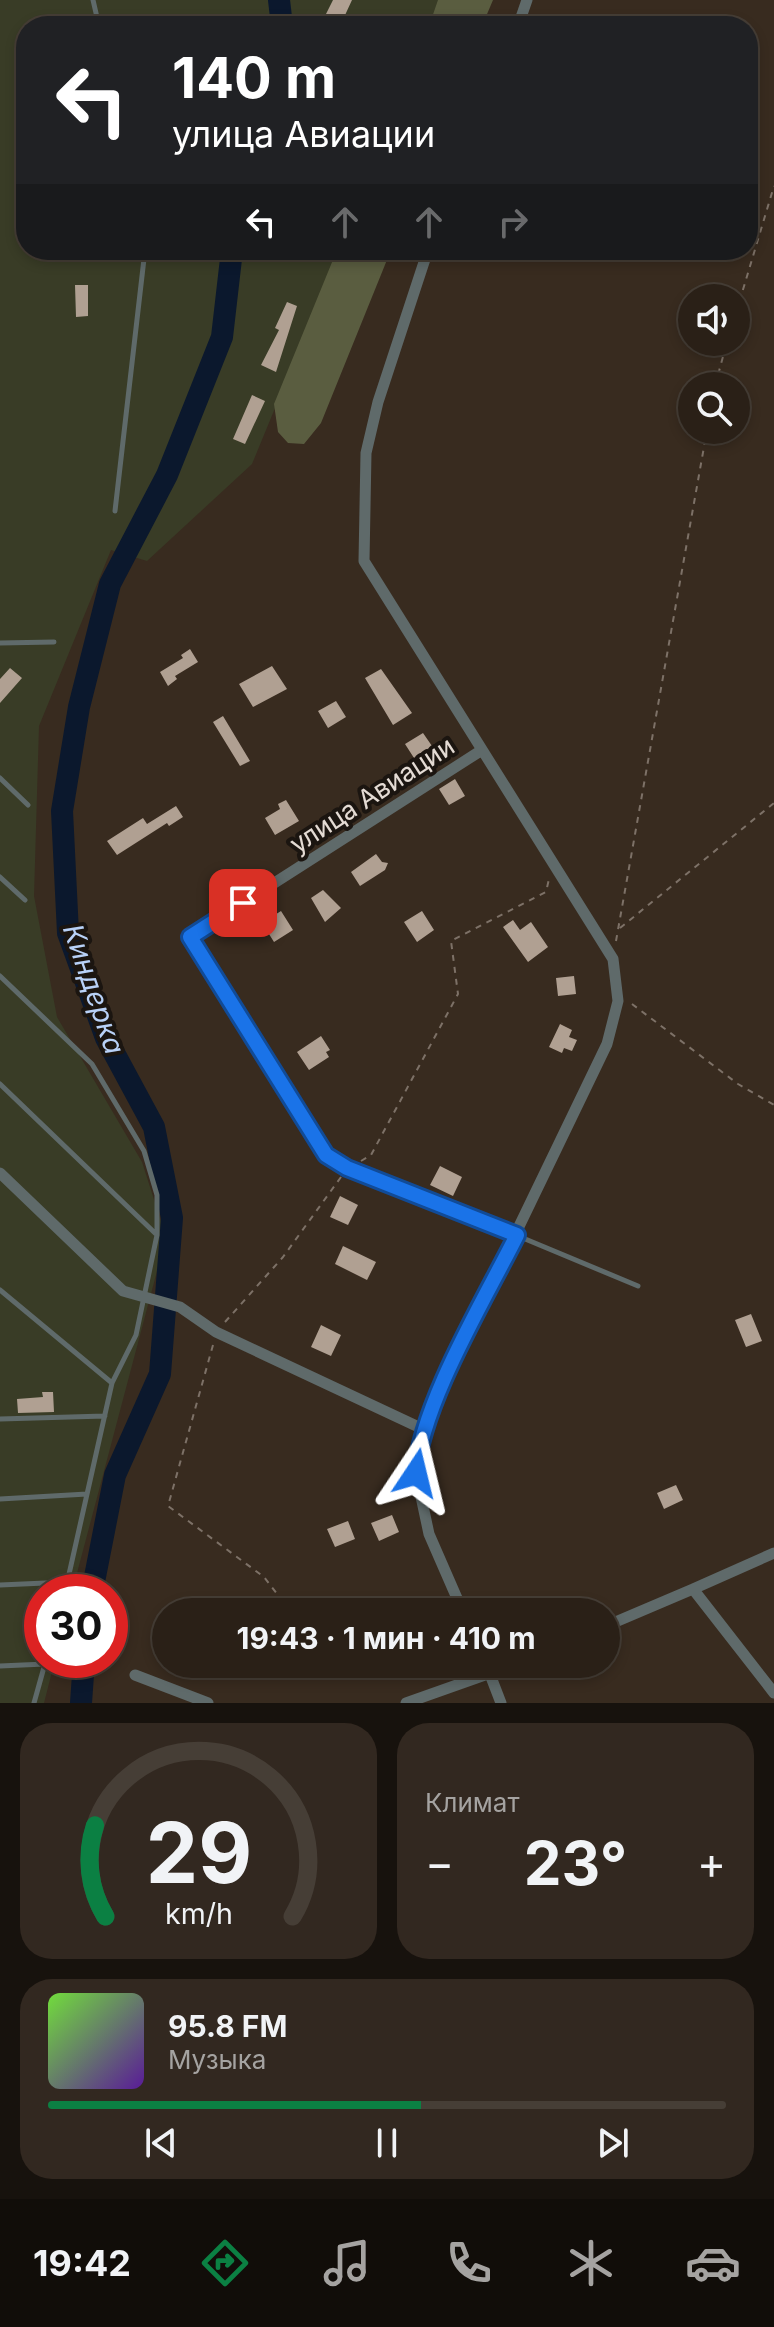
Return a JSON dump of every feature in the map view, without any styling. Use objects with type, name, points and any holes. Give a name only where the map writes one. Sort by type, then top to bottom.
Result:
[{"type":"street","points":[[425,260],[378,402],[366,453],[364,561],[613,959],[618,1001],[607,1044],[471,1326],[418,1448],[416,1473],[429,1534],[457,1598]]},
{"type":"street","name":"улица Авиации","points":[[482,750],[190,937],[326,1155],[347,1168],[517,1235]]},
{"type":"street","points":[[0,1173],[123,1291],[180,1307],[216,1332],[425,1430]]},
{"type":"street","points":[[620,1620],[774,1553]]},
{"type":"street","points":[[693,1589],[774,1693]]},
{"type":"street","points":[[135,1675],[208,1703]]},
{"type":"street","points":[[406,1703],[468,1678]]},
{"type":"street","points":[[491,1678],[501,1703]]},
{"type":"lane","points":[[115,511],[144,260]]},
{"type":"lane","points":[[0,643],[54,642]]},
{"type":"lane","points":[[0,778],[28,805]]},
{"type":"lane","points":[[0,877],[25,900]]},
{"type":"lane","points":[[0,976],[92,1064],[144,1151],[157,1195],[157,1235],[150,1300],[112,1383],[70,1574]]},
{"type":"lane","points":[[0,1084],[157,1235]]},
{"type":"lane","points":[[517,1235],[638,1286]]},
{"type":"lane","points":[[0,1290],[112,1383]]},
{"type":"lane","points":[[0,1419],[105,1416]]},
{"type":"lane","points":[[0,1499],[87,1494]]},
{"type":"lane","points":[[0,1585],[24,1584]]},
{"type":"lane","points":[[0,1666],[24,1664]]},
{"type":"lane","points":[[34,1703],[41,1678]]},
{"type":"path","points":[[758,239],[774,186]]},
{"type":"path","points":[[745,284],[752,260]]},
{"type":"path","points":[[613,959],[705,444]]},
{"type":"path","points":[[618,929],[774,803]]},
{"type":"path","points":[[280,1598],[264,1577],[168,1506],[216,1332],[283,1257],[347,1168],[371,1155],[458,994],[451,941],[546,892],[552,862]]},
{"type":"path","points":[[617,991],[738,1084],[774,1105]]},
{"type":"green space","points":[[0,0],[443,0],[436,16],[16,16],[16,260],[336,260],[252,464],[147,561],[111,550],[39,726],[34,896],[57,1017],[142,1162],[166,1237],[77,1574],[24,1574],[24,1678],[50,1678],[44,1703],[0,1703]]},
{"type":"green space","points":[[438,0],[493,0],[486,16],[432,16]]},
{"type":"green space","points":[[333,260],[387,260],[321,423],[304,444],[288,443],[278,432],[274,404]]},
{"type":"building","points":[[333,0],[352,0],[345,16],[325,16]]},
{"type":"building","points":[[75,285],[88,285],[88,316],[76,317]]},
{"type":"building","points":[[287,302],[297,306],[276,372],[261,365],[279,330],[275,328]]},
{"type":"building","points":[[252,395],[265,401],[245,444],[233,439]]},
{"type":"building","points":[[190,649],[198,662],[175,676],[177,679],[168,686],[160,672],[183,658],[181,655]]},
{"type":"building","points":[[272,666],[287,689],[253,707],[239,684]]},
{"type":"building","points":[[10,668],[22,678],[0,703],[0,679]]},
{"type":"building","points":[[381,669],[412,713],[393,725],[365,678]]},
{"type":"building","points":[[336,701],[346,717],[328,728],[318,711]]},
{"type":"building","points":[[223,716],[250,761],[240,766],[213,722]]},
{"type":"building","points":[[423,733],[432,746],[414,758],[405,744]]},
{"type":"building","points":[[455,779],[465,796],[449,805],[439,789]]},
{"type":"building","points":[[286,800],[299,821],[275,835],[265,818],[280,809],[278,804]]},
{"type":"building","points":[[176,806],[183,817],[169,826],[167,823],[117,855],[107,841],[143,818],[147,824]]},
{"type":"building","points":[[376,854],[382,862],[388,863],[385,870],[360,886],[351,872]]},
{"type":"building","points":[[323,890],[341,908],[325,922],[311,898]]},
{"type":"building","points":[[281,911],[293,930],[274,942],[262,923]]},
{"type":"building","points":[[422,911],[434,930],[417,942],[404,922]]},
{"type":"building","points":[[513,920],[520,930],[531,922],[548,947],[528,962],[503,927]]},
{"type":"building","points":[[574,976],[576,994],[558,996],[556,978]]},
{"type":"building","points":[[560,1024],[572,1030],[569,1037],[577,1040],[572,1051],[564,1048],[562,1053],[549,1047]]},
{"type":"building","points":[[321,1036],[330,1050],[326,1052],[329,1057],[309,1070],[297,1052]]},
{"type":"building","points":[[440,1166],[462,1177],[453,1196],[430,1185]]},
{"type":"building","points":[[340,1196],[358,1205],[348,1225],[330,1217]]},
{"type":"building","points":[[343,1246],[376,1262],[367,1280],[335,1264]]},
{"type":"building","points":[[751,1314],[762,1341],[746,1347],[735,1320]]},
{"type":"building","points":[[321,1325],[341,1335],[331,1356],[311,1347]]},
{"type":"building","points":[[42,1392],[53,1392],[54,1412],[18,1413],[17,1399],[43,1397]]},
{"type":"building","points":[[676,1485],[683,1500],[664,1509],[657,1493]]},
{"type":"building","points":[[392,1515],[399,1532],[379,1541],[371,1523]]},
{"type":"building","points":[[348,1521],[355,1539],[335,1547],[327,1529]]},
{"type":"waterway","name":"Киндерка","points":[[279,0],[281,16]]},
{"type":"waterway","name":"Киндерка","points":[[96,1574],[115,1475],[160,1374],[172,1218],[154,1127],[106,1038],[68,933],[62,811],[79,707],[110,584],[167,475],[222,337],[231,260]]},
{"type":"waterway","name":"Киндерка","points":[[81,1703],[83,1678]]},
{"type":"route","points":[[243,903],[190,937],[326,1155],[347,1168],[517,1235],[432,1411],[418,1448],[416,1473]]}]
